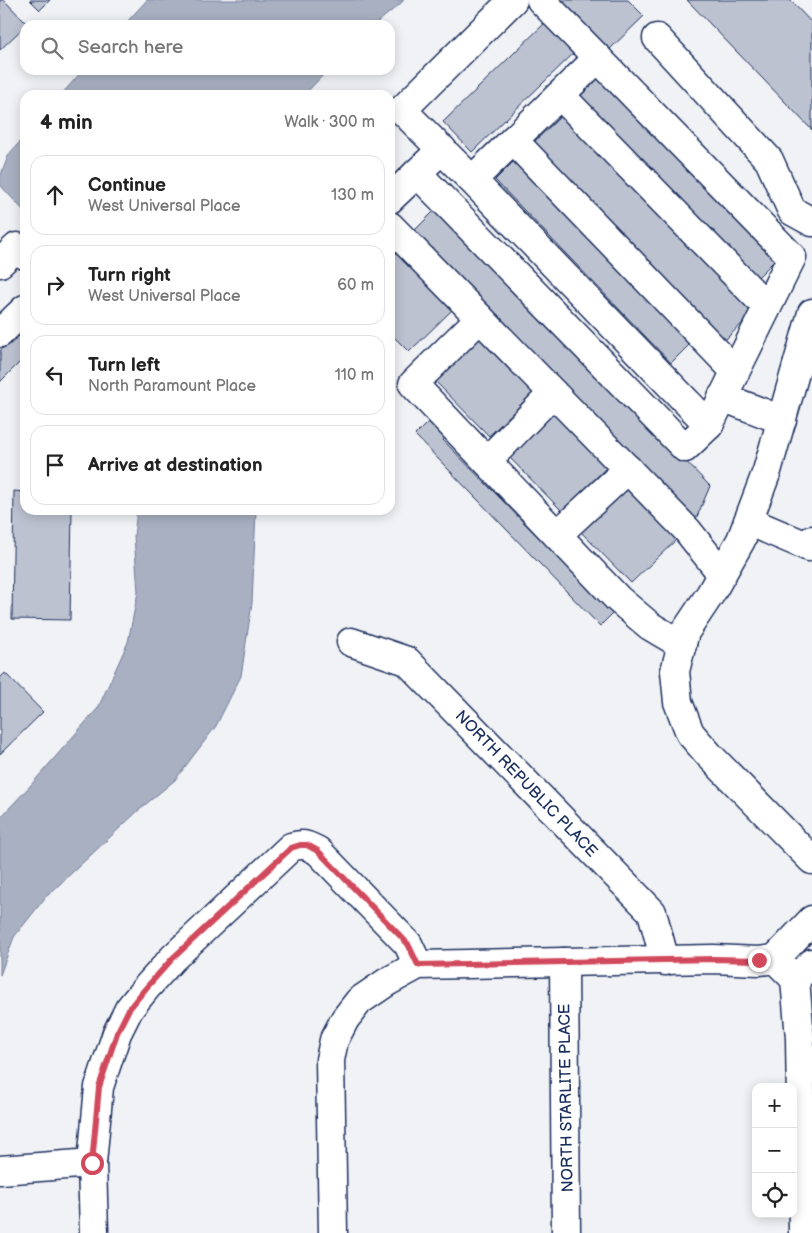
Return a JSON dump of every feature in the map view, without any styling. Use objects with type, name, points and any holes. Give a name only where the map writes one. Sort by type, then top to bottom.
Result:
[{"type":"street","points":[[513,0],[402,110],[709,425]]},
{"type":"street","points":[[417,173],[685,448],[709,425],[792,257],[541,0]]},
{"type":"street","points":[[657,38],[769,160],[792,212],[812,222]]},
{"type":"street","points":[[472,180],[598,58]]},
{"type":"street","points":[[560,95],[767,307]]},
{"type":"street","points":[[513,140],[735,371]]},
{"type":"street","points":[[395,194],[442,149]]},
{"type":"street","points":[[395,231],[687,530],[722,574]]},
{"type":"street","points":[[0,263],[17,246],[20,249]]},
{"type":"street","points":[[812,313],[803,382],[782,420],[768,471],[742,540],[712,593],[685,632],[675,671],[678,702],[690,733],[710,756],[812,858]]},
{"type":"street","points":[[0,333],[20,314]]},
{"type":"street","points":[[480,318],[413,384],[618,599],[650,626],[682,645]]},
{"type":"street","points":[[487,461],[553,393]]},
{"type":"street","points":[[722,397],[782,420]]},
{"type":"street","points":[[557,535],[628,469]]},
{"type":"street","points":[[748,521],[811,546]]},
{"type":"street","name":"NORTH REPUBLIC PLACE","points":[[351,642],[406,660],[652,912],[665,960]]},
{"type":"street","points":[[94,1233],[92,1163],[99,1087],[117,1033],[129,1009],[173,958],[291,848],[307,845],[318,851],[408,944],[418,965]]},
{"type":"street","points":[[775,959],[812,920]]},
{"type":"street","points":[[333,1233],[330,1060],[334,1040],[345,1019],[358,1001],[418,965],[714,959],[775,959],[803,971],[800,1038],[806,1070],[803,1233]]},
{"type":"street","name":"NORTH STARLITE PLACE","points":[[564,962],[566,1233]]},
{"type":"street","points":[[0,1170],[92,1163]]},
{"type":"water","points":[[147,0],[404,0],[380,20],[129,20]]},
{"type":"water","points":[[79,75],[323,75],[309,90],[65,90]]},
{"type":"water","points":[[20,142],[20,207],[0,185],[0,177],[9,154]]},
{"type":"water","points":[[136,515],[256,515],[252,603],[241,676],[216,726],[175,780],[140,809],[45,898],[14,937],[0,975],[0,818],[98,708],[128,642],[138,592],[134,536]]},
{"type":"building","points":[[0,0],[4,0],[23,20],[20,20],[20,31],[0,50]]},
{"type":"building","points":[[30,0],[50,0],[40,10]]},
{"type":"building","points":[[560,0],[628,0],[644,16],[609,50]]},
{"type":"building","points":[[687,0],[790,0],[812,23],[812,130]]},
{"type":"building","points":[[549,19],[578,49],[472,152],[443,122]]},
{"type":"building","points":[[604,73],[780,255],[757,278],[580,96]]},
{"type":"building","points":[[565,112],[756,310],[724,341],[533,143]]},
{"type":"building","points":[[518,157],[694,340],[671,363],[495,180]]},
{"type":"building","points":[[438,207],[710,486],[696,519],[414,231]]},
{"type":"building","points":[[395,251],[452,310],[409,352],[395,338]]},
{"type":"building","points":[[20,331],[20,362],[0,382],[0,351]]},
{"type":"building","points":[[481,337],[534,392],[489,436],[435,381]]},
{"type":"building","points":[[554,413],[607,467],[562,511],[509,457]]},
{"type":"building","points":[[433,417],[449,434],[443,440],[597,597],[602,592],[618,608],[600,626],[415,435]]},
{"type":"building","points":[[627,485],[678,538],[631,583],[579,530]]},
{"type":"building","points":[[14,491],[20,492],[20,515],[72,515],[70,620],[12,619]]},
{"type":"building","points":[[5,673],[43,712],[0,754],[0,678]]},
{"type":"route","points":[[92,1163],[99,1087],[117,1033],[129,1009],[173,958],[291,848],[300,845],[307,845],[318,851],[350,883],[408,944],[418,965],[714,959],[759,960]]}]
